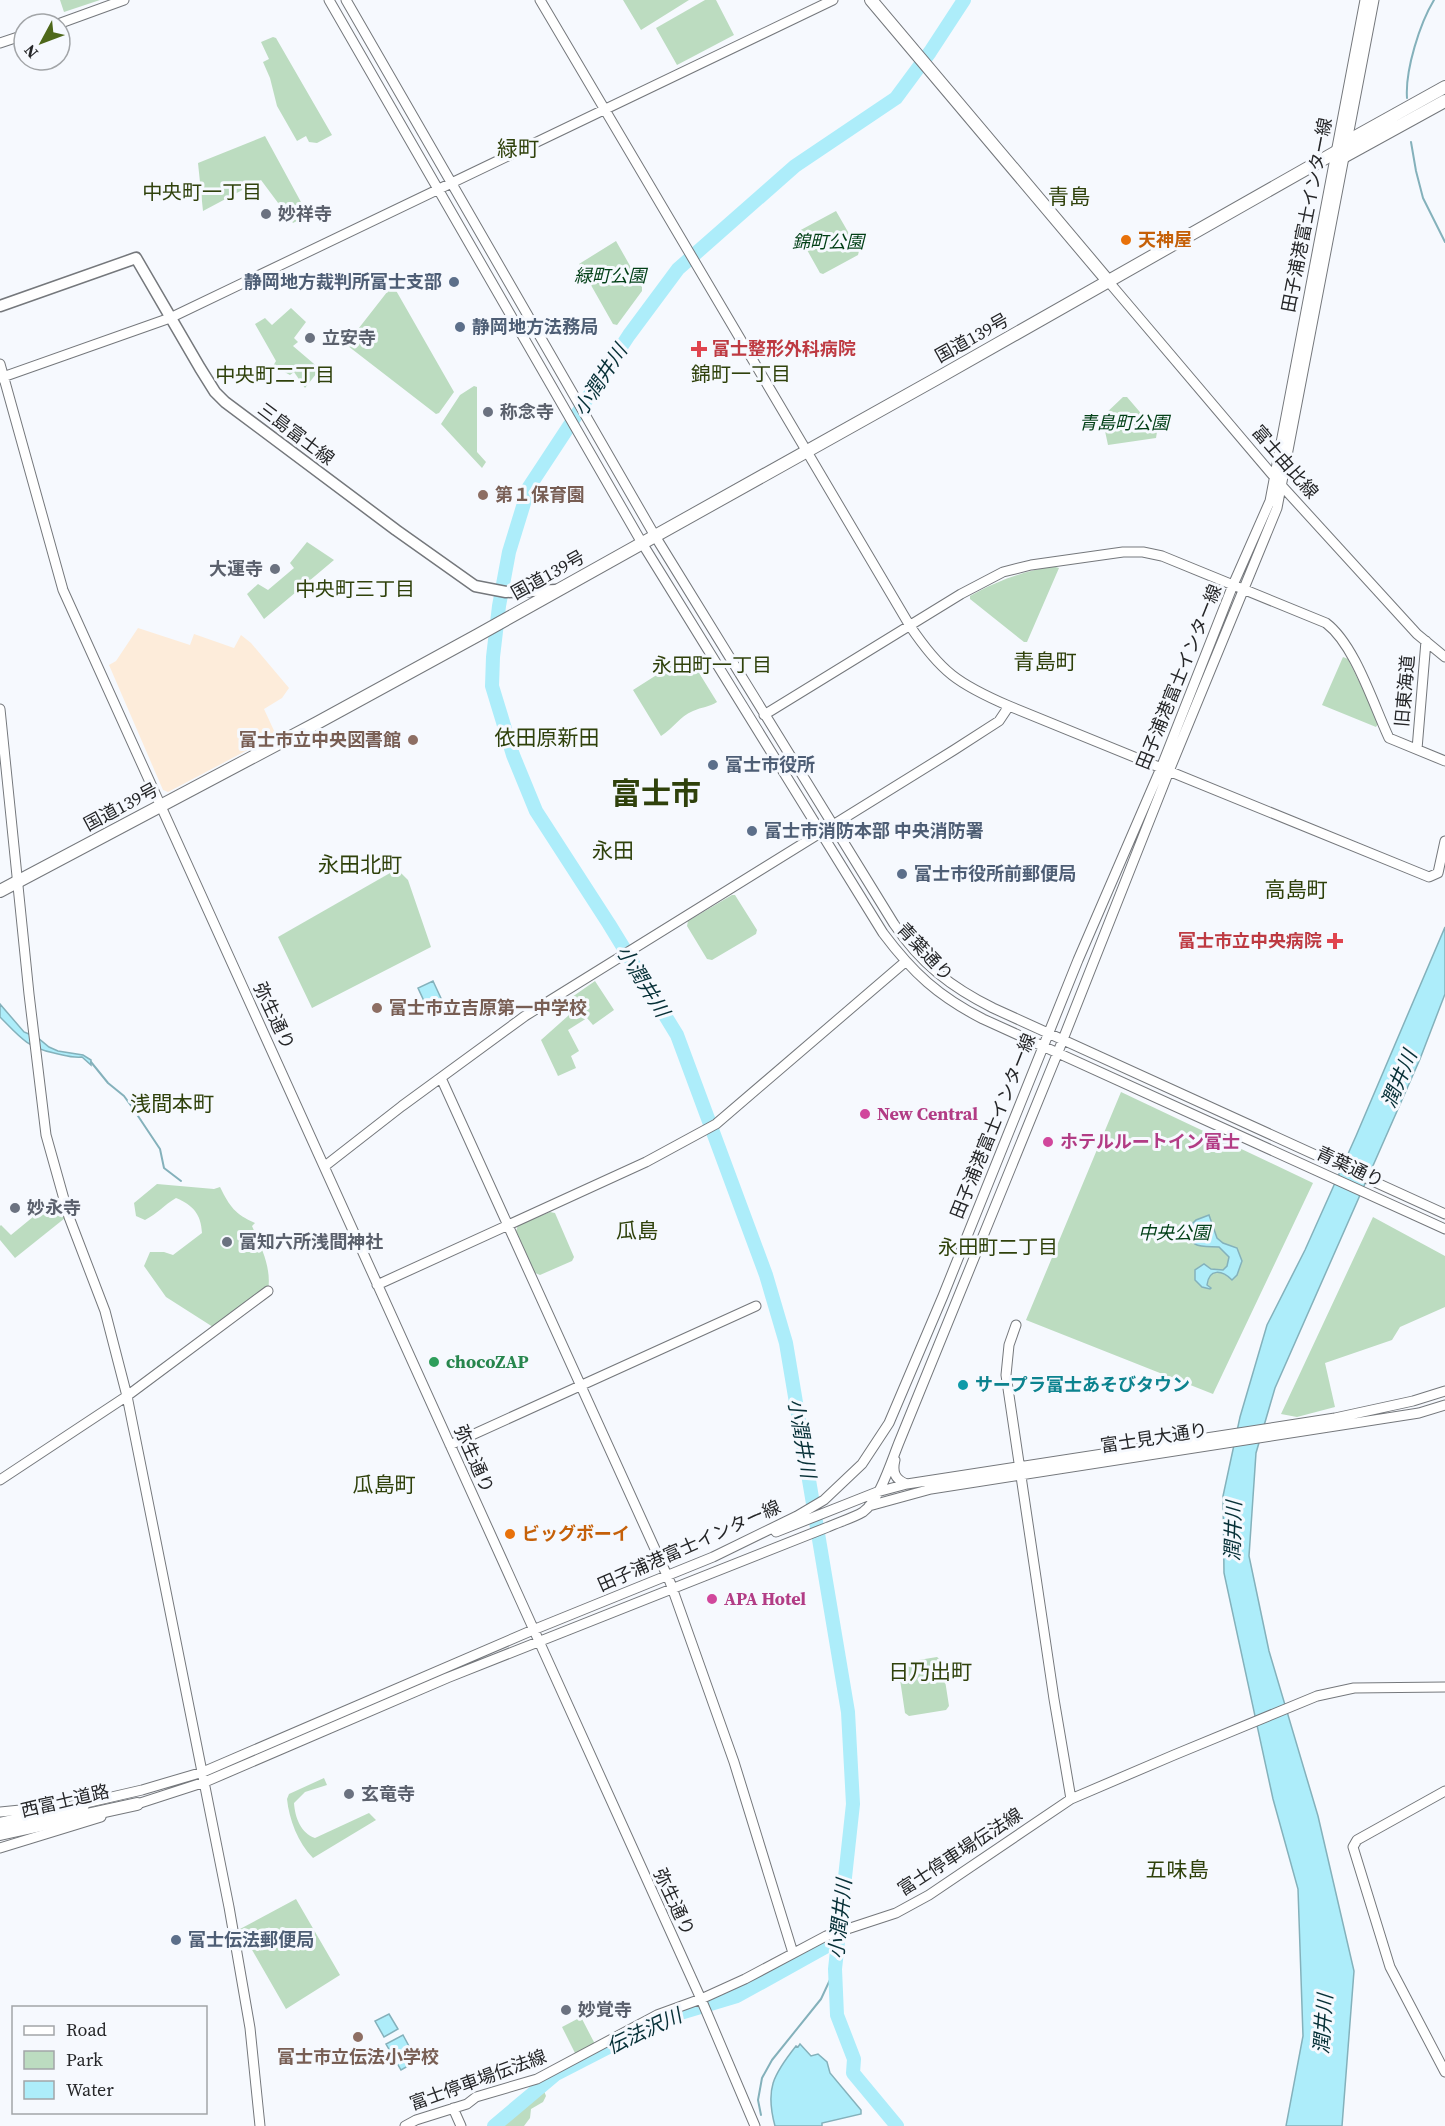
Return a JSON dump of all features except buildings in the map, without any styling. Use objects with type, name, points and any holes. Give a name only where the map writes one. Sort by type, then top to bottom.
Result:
[{"type":"highway","points":[[872,0],[1108,281]]},
{"type":"highway","name":"国道139号","points":[[1340,154],[1346,142],[1445,87]]},
{"type":"highway","name":"国道139号","points":[[0,891],[482,633],[1108,281],[1340,154],[1445,101]]},
{"type":"highway","name":"西富士道路","points":[[0,1834],[137,1804]]},
{"type":"highway","name":"西富士道路","points":[[0,1824],[83,1805]]},
{"type":"main road","name":"三島富士線","points":[[0,306],[136,258],[215,392],[225,402],[475,586],[506,592],[558,590]]},
{"type":"street","points":[[72,19],[124,0]]},
{"type":"street","name":"青葉通り","points":[[329,0],[642,543],[883,933],[905,962],[951,1002],[1445,1229]]},
{"type":"street","name":"青葉通り","points":[[346,0],[655,536],[894,924],[922,960],[963,993],[1048,1034],[1445,1214]]},
{"type":"street","points":[[540,0],[910,626],[929,653],[947,672],[971,689],[1009,706],[1429,877],[1438,873],[1445,842]]},
{"type":"street","points":[[2,378],[170,318],[833,0]]},
{"type":"street","name":"田子浦港富士インター線","points":[[0,1812],[83,1805],[204,1777],[533,1630],[713,1557],[797,1516],[824,1500],[862,1464],[889,1424],[1117,868],[1165,769],[1277,508],[1365,0]]},
{"type":"street","name":"田子浦港富士インター線","points":[[1346,142],[1374,0]]},
{"type":"street","name":"田子浦港富士インター線","points":[[0,1848],[137,1804],[538,1641],[828,1527],[862,1512],[868,1506],[877,1492],[900,1440],[1058,1052],[1233,585],[1270,501],[1340,154]]},
{"type":"street","name":"富士由比線","points":[[1108,281],[1281,485],[1394,610],[1445,657]]},
{"type":"street","name":"弥生通り","points":[[0,364],[2,378],[63,590],[701,1999],[755,2126]]},
{"type":"street","points":[[764,715],[961,594],[1003,572],[1031,565],[1123,552],[1143,552],[1162,556],[1326,623],[1334,629],[1350,651],[1389,738],[1417,749]]},
{"type":"street","name":"旧東海道","points":[[1426,641],[1417,749],[1445,760]]},
{"type":"street","points":[[325,1166],[402,1106],[525,1016],[999,721],[1009,706]]},
{"type":"street","points":[[0,709],[33,1034],[51,1155],[69,1217],[105,1311],[128,1396],[217,1841],[250,2028],[260,2126]]},
{"type":"street","points":[[377,1285],[646,1162],[716,1124],[905,962]]},
{"type":"street","points":[[441,1078],[672,1588],[734,1762],[793,1953]]},
{"type":"street","points":[[0,1479],[128,1396],[268,1291]]},
{"type":"street","points":[[450,1445],[756,1306]]},
{"type":"street","points":[[1016,1325],[1009,1345],[1006,1375],[1071,1799]]},
{"type":"street","name":"富士見大通り","points":[[1336,1422],[1445,1391]]},
{"type":"street","name":"富士見大通り","points":[[713,1557],[877,1492],[907,1484],[1020,1471],[1336,1422],[1419,1413],[1445,1406]]},
{"type":"street","points":[[900,1440],[893,1469],[898,1479],[907,1484]]},
{"type":"street","name":"富士見大通り","points":[[868,1506],[931,1489],[1020,1471]]},
{"type":"street","name":"富士停車場伝法線","points":[[405,2126],[416,2120],[467,2104],[476,2097],[537,2079],[657,2015],[701,1999],[745,1979],[831,1934],[910,1906],[1071,1799],[1237,1728],[1317,1696],[1354,1688],[1445,1687]]},
{"type":"street","points":[[1445,1791],[1357,1840],[1353,1847],[1390,1967],[1445,2072]]},
{"type":"street","points":[[453,2108],[461,2126]]},
{"type":"shaded area","points":[[138,628],[190,645],[194,634],[234,648],[241,635],[251,643],[289,688],[282,698],[264,709],[276,735],[168,792],[163,790],[109,665],[116,661]]},
{"type":"green space","points":[[60,0],[100,0],[64,12]]},
{"type":"green space","points":[[623,0],[689,0],[641,30]]},
{"type":"green space","points":[[705,0],[716,0],[734,35],[677,65],[656,28]]},
{"type":"green space","points":[[276,38],[332,135],[317,143],[309,142],[306,136],[297,141],[277,106],[270,78],[263,62],[269,59],[261,42]]},
{"type":"green space","points":[[265,136],[308,215],[293,223],[261,180],[203,211],[198,163]]},
{"type":"green space","name":"錦町公園","points":[[836,211],[859,251],[858,255],[823,274],[820,273],[797,232]]},
{"type":"green space","name":"緑町公園","points":[[616,241],[642,287],[642,291],[617,325],[613,324],[579,264]]},
{"type":"green space","points":[[391,287],[394,287],[454,392],[439,413],[436,414],[348,346],[348,342]]},
{"type":"green space","points":[[291,308],[306,322],[294,338],[298,342],[293,346],[320,369],[305,388],[294,372],[290,375],[273,366],[276,361],[255,324],[265,318],[272,325]]},
{"type":"green space","points":[[474,386],[477,387],[477,452],[486,462],[482,468],[441,424],[460,395]]},
{"type":"green space","name":"青島町公園","points":[[1123,397],[1127,397],[1157,432],[1156,438],[1108,445],[1102,417]]},
{"type":"green space","points":[[307,542],[334,560],[264,619],[247,594],[258,584],[268,590],[294,568],[290,563]]},
{"type":"green space","points":[[1052,566],[1059,568],[1027,642],[1024,642],[970,599],[970,596],[1000,581]]},
{"type":"green space","points":[[688,655],[717,702],[688,713],[661,736],[633,690]]},
{"type":"green space","points":[[1343,657],[1348,659],[1379,722],[1376,727],[1322,705]]},
{"type":"green space","points":[[397,869],[408,880],[431,947],[312,1008],[278,937]]},
{"type":"green space","points":[[735,895],[757,930],[756,934],[712,960],[707,959],[687,926],[688,921]]},
{"type":"green space","points":[[595,981],[614,1010],[593,1025],[587,1018],[568,1030],[579,1051],[571,1056],[576,1068],[558,1076],[541,1040],[569,1015],[562,1004]]},
{"type":"green space","name":"中央公園","points":[[1121,1092],[1313,1183],[1213,1394],[1026,1320]]},
{"type":"green space","points":[[157,1184],[214,1189],[220,1187],[234,1209],[255,1223],[252,1226],[267,1266],[268,1291],[213,1327],[166,1297],[144,1266],[150,1252],[164,1252],[173,1255],[202,1233],[198,1215],[187,1204],[176,1198],[145,1220],[136,1216],[134,1203]]},
{"type":"green space","points":[[56,1198],[65,1218],[15,1258],[0,1240],[0,1226],[11,1235]]},
{"type":"green space","points":[[550,1212],[555,1213],[574,1257],[572,1261],[540,1275],[535,1273],[516,1231],[518,1225]]},
{"type":"green space","points":[[1373,1217],[1445,1256],[1445,1307],[1400,1327],[1392,1340],[1325,1363],[1335,1407],[1297,1417],[1281,1414]]},
{"type":"green space","points":[[937,1657],[942,1661],[949,1706],[946,1710],[909,1716],[905,1713],[898,1666],[900,1663]]},
{"type":"green space","points":[[324,1778],[327,1785],[305,1792],[294,1803],[297,1819],[306,1833],[315,1838],[369,1813],[376,1820],[313,1858],[295,1830],[287,1799],[289,1794]]},
{"type":"green space","points":[[296,1899],[340,1975],[286,2009],[240,1929]]},
{"type":"green space","points":[[581,2017],[596,2046],[576,2055],[562,2027]]},
{"type":"green space","points":[[542,2086],[546,2096],[543,2102],[531,2109],[530,2118],[524,2126],[502,2126],[501,2117],[523,2094]]},
{"type":"water","name":"潤井川","points":[[1445,927],[1445,994],[1420,1059],[1275,1388],[1256,1453],[1249,1556],[1269,1651],[1318,1816],[1354,1971],[1342,2126],[1286,2126],[1303,2036],[1298,1889],[1273,1799],[1224,1573],[1223,1496],[1240,1417],[1267,1325],[1305,1250],[1356,1136]]},
{"type":"water","points":[[433,981],[445,1007],[430,1014],[418,988]]},
{"type":"water","points":[[0,1004],[24,1032],[58,1051],[83,1055],[91,1060],[91,1065],[82,1057],[44,1051],[30,1044],[0,1017]]},
{"type":"water","points":[[1209,1215],[1217,1238],[1237,1248],[1242,1261],[1237,1275],[1232,1280],[1224,1274],[1213,1273],[1208,1279],[1207,1285],[1210,1289],[1202,1287],[1195,1280],[1195,1270],[1204,1264],[1211,1269],[1223,1270],[1227,1266],[1229,1257],[1219,1247],[1194,1243],[1189,1234],[1189,1227],[1196,1220]]},
{"type":"water","points":[[389,2014],[398,2029],[384,2037],[375,2021]]},
{"type":"water","points":[[403,2035],[417,2061],[401,2070],[386,2044]]},
{"type":"water","points":[[800,2044],[811,2056],[818,2054],[827,2062],[830,2073],[861,2110],[861,2114],[822,2123],[822,2126],[775,2126],[771,2102],[773,2083],[782,2066],[796,2046]]},
{"type":"waterway","name":"小潤井川","points":[[897,2126],[853,2073],[854,2059],[837,2015],[835,1969],[853,1804],[848,1712],[786,1343],[766,1275],[677,1035],[536,811],[513,755],[492,686],[499,606],[509,552],[529,487],[629,335],[678,269],[795,166],[896,98],[964,0]]},
{"type":"waterway","points":[[1407,98],[1408,74],[1414,47],[1434,0]]},
{"type":"waterway","points":[[1411,142],[1423,198],[1445,242]]},
{"type":"waterway","points":[[91,1062],[108,1083],[124,1096],[160,1149],[164,1168],[181,1181]]},
{"type":"waterway","name":"伝法沢川","points":[[494,2126],[556,2074],[667,2017],[737,1996],[838,1940]]},
{"type":"waterway","points":[[761,2115],[758,2100],[762,2078],[772,2060],[821,1999],[835,1969]]},
{"type":"place","name":"妙祥寺","points":[[266,214]]},
{"type":"place","name":"天神屋","points":[[1126,240]]},
{"type":"place","name":"静岡地方裁判所富士支部","points":[[454,282]]},
{"type":"place","name":"静岡地方法務局","points":[[460,327]]},
{"type":"place","name":"立安寺","points":[[310,338]]},
{"type":"place","name":"富士整形外科病院","points":[[699,349]]},
{"type":"place","name":"称念寺","points":[[488,412]]},
{"type":"place","name":"第１保育園","points":[[483,495]]},
{"type":"place","name":"大運寺","points":[[275,569]]},
{"type":"place","name":"富士市立中央図書館","points":[[413,740]]},
{"type":"place","name":"富士市役所","points":[[713,765]]},
{"type":"place","name":"富士市消防本部 中央消防署","points":[[752,831]]},
{"type":"place","name":"富士市役所前郵便局","points":[[902,874]]},
{"type":"place","name":"富士市立中央病院","points":[[1335,941]]},
{"type":"place","name":"富士市立吉原第一中学校","points":[[377,1008]]},
{"type":"place","name":"New Central","points":[[865,1114]]},
{"type":"place","name":"ホテルルートイン富士","points":[[1048,1142]]},
{"type":"place","name":"妙永寺","points":[[15,1208]]},
{"type":"place","name":"富知六所浅間神社","points":[[227,1242]]},
{"type":"place","name":"chocoZAP","points":[[434,1362]]},
{"type":"place","name":"サープラ富士あそびタウン","points":[[963,1385]]},
{"type":"place","name":"ビッグボーイ","points":[[510,1534]]},
{"type":"place","name":"APA Hotel","points":[[712,1599]]},
{"type":"place","name":"玄竜寺","points":[[349,1794]]},
{"type":"place","name":"富士伝法郵便局","points":[[176,1940]]},
{"type":"place","name":"妙覚寺","points":[[566,2010]]},
{"type":"place","name":"富士市立伝法小学校","points":[[358,2037]]},
{"type":"district","name":"緑町","points":[[518,149]]},
{"type":"district","name":"中央町一丁目","points":[[202,192]]},
{"type":"district","name":"青島","points":[[1069,197]]},
{"type":"district","name":"錦町一丁目","points":[[741,374]]},
{"type":"district","name":"中央町二丁目","points":[[275,375]]},
{"type":"district","name":"中央町三丁目","points":[[355,589]]},
{"type":"district","name":"青島町","points":[[1045,662]]},
{"type":"district","name":"永田町一丁目","points":[[712,665]]},
{"type":"district","name":"依田原新田","points":[[547,738]]},
{"type":"district","name":"富士市","points":[[656,794]]},
{"type":"district","name":"永田","points":[[613,851]]},
{"type":"district","name":"永田北町","points":[[360,865]]},
{"type":"district","name":"高島町","points":[[1296,890]]},
{"type":"district","name":"浅間本町","points":[[172,1104]]},
{"type":"district","name":"瓜島","points":[[637,1231]]},
{"type":"district","name":"永田町二丁目","points":[[998,1247]]},
{"type":"district","name":"瓜島町","points":[[384,1485]]},
{"type":"district","name":"日乃出町","points":[[930,1672]]},
{"type":"district","name":"五味島","points":[[1177,1870]]}]
